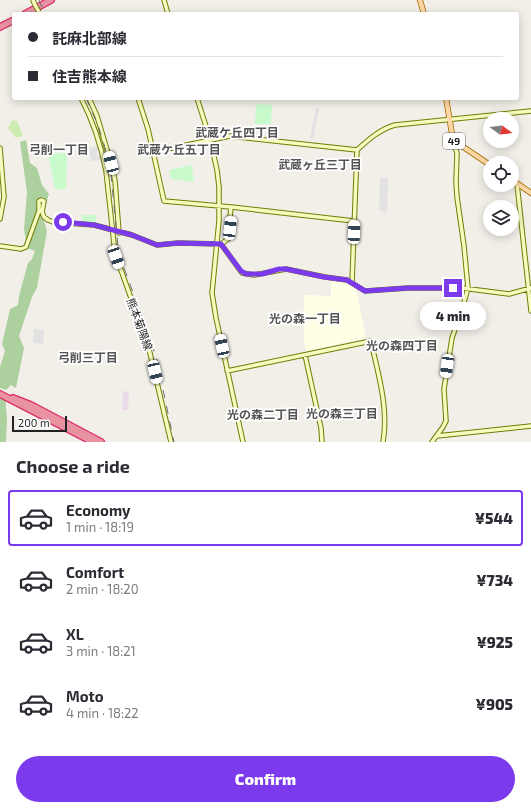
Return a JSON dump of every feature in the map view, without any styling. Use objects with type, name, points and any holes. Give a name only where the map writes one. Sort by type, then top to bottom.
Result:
[{"type":"highway","points":[[29,12],[52,0]]},
{"type":"highway","points":[[36,12],[58,0]]},
{"type":"highway","points":[[0,27],[12,21]]},
{"type":"highway","points":[[0,31],[12,25]]},
{"type":"highway","points":[[0,391],[12,399]]},
{"type":"highway","points":[[0,394],[31,405],[81,435],[97,442]]},
{"type":"highway","points":[[81,435],[88,442]]},
{"type":"main road","points":[[420,0],[423,12]]},
{"type":"main road","name":"49","points":[[446,100],[453,140],[483,160]]},
{"type":"main road","points":[[519,185],[531,193]]},
{"type":"street","points":[[33,0],[39,12]]},
{"type":"street","points":[[164,0],[167,12]]},
{"type":"street","name":"熊本菊陽線","points":[[82,100],[97,135],[103,158],[107,177],[116,257],[149,349],[170,442]]},
{"type":"street","points":[[90,100],[102,130],[115,181],[116,214],[119,232]]},
{"type":"street","points":[[139,100],[148,130],[164,201],[354,221]]},
{"type":"street","points":[[197,100],[210,139],[217,170],[219,244],[212,292],[216,318],[243,442]]},
{"type":"street","points":[[352,283],[357,150],[378,132],[388,127],[405,123],[531,111]]},
{"type":"street","points":[[153,152],[223,136],[235,136],[357,150]]},
{"type":"street","points":[[432,442],[446,421],[444,389],[452,338],[454,328],[464,306],[468,288],[457,197],[457,152],[453,140]]},
{"type":"street","points":[[0,148],[4,197],[0,219]]},
{"type":"street","points":[[518,192],[530,289],[531,311]]},
{"type":"street","points":[[0,246],[21,249],[26,247],[37,216],[40,200],[44,202],[42,212],[44,217],[48,220],[94,225],[132,235],[157,245],[178,243],[219,244],[228,239],[231,207]]},
{"type":"street","points":[[219,244],[242,273],[254,274],[286,269],[347,280],[361,290],[365,291],[414,288],[468,288],[505,294],[530,289]]},
{"type":"street","points":[[228,371],[371,341],[384,401],[385,427],[383,442]]},
{"type":"street","points":[[305,354],[321,428],[322,442]]},
{"type":"street","points":[[436,436],[531,426]]},
{"type":"shaded area","points":[[316,107],[319,109],[313,139],[310,139]]},
{"type":"shaded area","points":[[98,146],[99,150],[97,151],[97,155],[100,155],[102,160],[91,161],[89,148]]},
{"type":"shaded area","points":[[380,178],[388,178],[387,211],[383,212],[379,209]]},
{"type":"shaded area","points":[[331,280],[346,282],[356,289],[366,338],[306,351],[304,340],[304,295],[331,296]]},
{"type":"shaded area","points":[[34,329],[44,330],[43,344],[33,343]]},
{"type":"shaded area","points":[[123,391],[129,392],[128,410],[122,410]]},
{"type":"green space","points":[[256,104],[272,105],[271,124],[255,124]]},
{"type":"green space","points":[[13,120],[17,121],[23,136],[16,138],[8,128]]},
{"type":"green space","points":[[26,140],[30,163],[37,168],[42,185],[49,194],[43,218],[47,231],[37,288],[32,297],[19,336],[24,348],[16,388],[11,385],[6,390],[0,388],[0,367],[5,351],[2,344],[10,309],[18,305],[28,263],[32,259],[35,251],[27,248],[24,229],[27,192],[20,142]]},
{"type":"green space","points":[[67,153],[66,189],[55,189],[48,154]]},
{"type":"green space","points":[[192,165],[194,182],[171,179],[169,170]]},
{"type":"green space","points":[[82,215],[96,215],[96,224],[82,224]]},
{"type":"green space","points":[[0,398],[6,400],[6,442],[0,442]]},
{"type":"railway","points":[[39,0],[44,12]]},
{"type":"railway","points":[[87,100],[99,128],[108,157],[118,246],[123,265],[156,356],[174,442]]},
{"type":"district","name":"武蔵ケ丘四丁目","points":[[237,132]]},
{"type":"district","name":"弓削一丁目","points":[[59,149]]},
{"type":"district","name":"武蔵ケ丘五丁目","points":[[179,149]]},
{"type":"district","name":"武蔵ヶ丘三丁目","points":[[320,164]]},
{"type":"district","name":"光の森一丁目","points":[[305,318]]},
{"type":"district","name":"光の森四丁目","points":[[402,345]]},
{"type":"district","name":"弓削三丁目","points":[[88,357]]},
{"type":"district","name":"光の森三丁目","points":[[342,413]]},
{"type":"district","name":"光の森二丁目","points":[[263,414]]},
{"type":"route","points":[[63,222],[94,225],[132,235],[157,245],[178,243],[221,244],[242,273],[246,274],[262,274],[279,269],[286,269],[347,280],[361,290],[365,291],[408,288],[453,288]]}]
